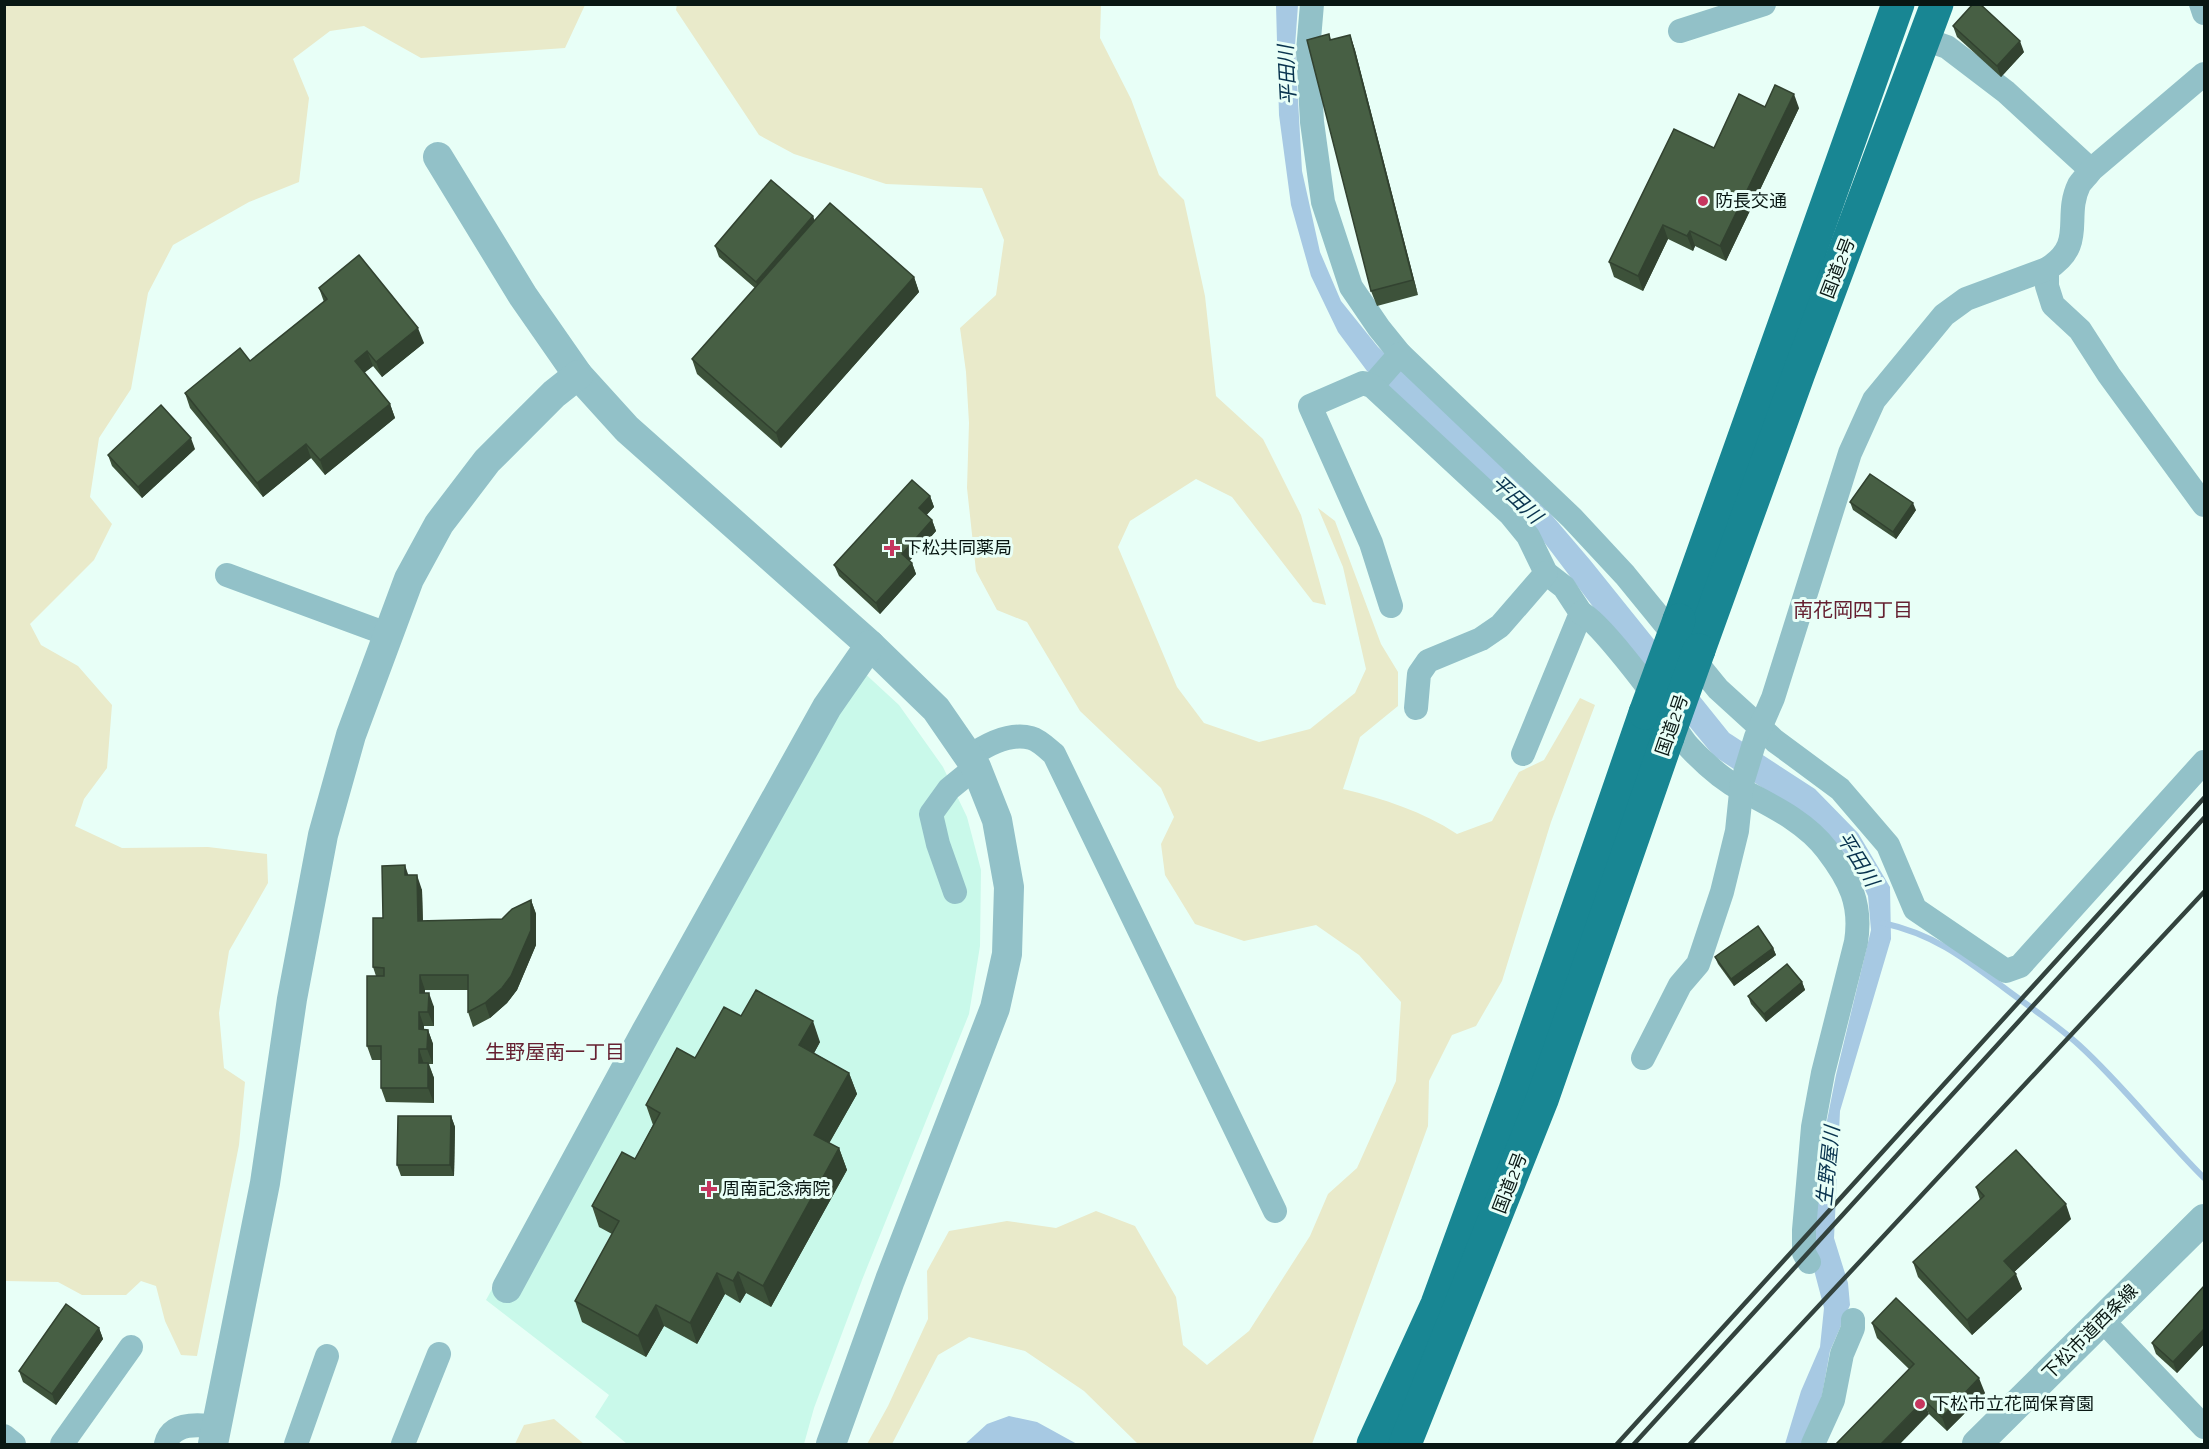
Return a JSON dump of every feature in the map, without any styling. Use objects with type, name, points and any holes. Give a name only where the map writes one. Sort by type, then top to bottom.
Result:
[{"type":"highway","name":"国道2号","points":[[1373,1444],[1437,1304],[1515,1090],[1646,713],[1898,4]]},
{"type":"highway","name":"国道2号","points":[[1405,1444],[1542,1100],[1699,650],[1799,373],[1937,4]]},
{"type":"street","points":[[1312,4],[1308,51],[1312,122],[1323,202],[1352,287],[1398,356],[1572,518],[1625,575],[1718,689],[1758,732],[1775,741],[1840,789],[1888,845],[1915,909],[2006,971],[2020,966],[2205,762]]},
{"type":"street","points":[[1680,31],[1764,4]]},
{"type":"street","points":[[2201,4],[2205,13]]},
{"type":"street","points":[[1924,39],[1947,46],[2006,92],[2091,170]]},
{"type":"street","points":[[1643,1058],[1680,985],[1698,964],[1722,892],[1732,851],[1741,786],[1758,732],[1773,698],[1850,453],[1874,399],[1944,315],[1966,299],[2048,269],[2059,262],[2072,243],[2076,196],[2080,184],[2091,170],[2205,74]]},
{"type":"street","points":[[438,157],[523,296],[578,375],[627,429],[870,645],[936,708],[973,762],[997,820],[1009,887],[1007,954],[995,1008],[890,1281],[831,1444]]},
{"type":"street","points":[[2048,269],[2046,286],[2053,305],[2080,330],[2109,375],[2205,505]]},
{"type":"street","points":[[1374,384],[1398,356]]},
{"type":"street","points":[[165,1444],[180,1427],[200,1425],[215,1436],[265,1183],[292,999],[323,835],[351,735],[387,634],[409,579],[439,524],[487,461],[554,394],[578,375]]},
{"type":"street","points":[[1391,606],[1371,543],[1310,406],[1363,383],[1374,384],[1509,514],[1528,536],[1546,573],[1564,587],[1581,613],[1618,651],[1666,712],[1687,746],[1741,786],[1806,828],[1827,850],[1855,897],[1859,920],[1823,1073],[1813,1127],[1804,1230],[1804,1253],[1809,1262]]},
{"type":"street","points":[[1416,708],[1419,674],[1428,661],[1481,639],[1500,626],[1546,573]]},
{"type":"street","points":[[227,574],[387,634]]},
{"type":"street","points":[[1523,754],[1581,613]]},
{"type":"street","points":[[507,1288],[827,707],[870,645]]},
{"type":"street","points":[[955,892],[938,844],[931,814],[984,747],[1010,737],[1032,738],[1054,754],[1275,1211]]},
{"type":"street","name":"下松市道西条線","points":[[1977,1444],[2205,1219]]},
{"type":"street","points":[[1813,1444],[1833,1400],[1842,1354],[1853,1328],[1853,1320]]},
{"type":"street","points":[[2102,1320],[2205,1427]]},
{"type":"street","points":[[62,1444],[131,1347]]},
{"type":"street","points":[[403,1444],[440,1354]]},
{"type":"street","points":[[296,1444],[327,1356]]},
{"type":"street","points":[[4,1436],[14,1444]]},
{"type":"shaded area","points":[[677,4],[1101,5],[1100,38],[1131,99],[1159,175],[1184,200],[1205,296],[1216,396],[1263,439],[1301,515],[1326,605],[1313,602],[1232,497],[1196,479],[1130,521],[1118,547],[1177,687],[1204,723],[1259,742],[1310,729],[1355,693],[1366,669],[1343,567],[1318,508],[1335,521],[1381,644],[1398,672],[1398,706],[1360,737],[1343,789],[1402,807],[1457,834],[1492,821],[1519,772],[1544,760],[1580,698],[1595,705],[1551,822],[1502,981],[1476,1026],[1452,1035],[1429,1081],[1428,1126],[1312,1444],[1138,1444],[1084,1391],[1025,1351],[969,1337],[938,1355],[892,1444],[867,1444],[888,1406],[928,1319],[927,1271],[949,1231],[1007,1221],[1056,1228],[1096,1211],[1135,1226],[1176,1297],[1183,1345],[1207,1365],[1249,1331],[1310,1236],[1328,1194],[1357,1168],[1396,1081],[1401,1002],[1359,955],[1316,925],[1244,941],[1195,924],[1165,875],[1161,844],[1174,817],[1161,788],[1080,711],[1027,622],[997,610],[976,571],[967,488],[969,423],[966,372],[960,328],[996,295],[1004,240],[982,188],[886,184],[794,154],[759,135],[676,10]]},
{"type":"shaded area","points":[[4,5],[585,5],[565,48],[421,58],[364,26],[330,31],[293,59],[309,98],[299,182],[249,202],[173,245],[148,293],[131,389],[99,438],[90,497],[112,524],[94,560],[30,624],[41,645],[78,666],[112,705],[107,768],[84,799],[75,826],[122,848],[208,847],[267,854],[268,883],[229,951],[219,1013],[224,1068],[245,1082],[239,1145],[197,1356],[181,1355],[165,1321],[156,1286],[141,1281],[126,1295],[82,1295],[58,1282],[5,1281]]},
{"type":"shaded area","points":[[847,657],[899,705],[943,767],[967,817],[981,870],[980,946],[969,1014],[862,1280],[814,1408],[804,1444],[627,1444],[595,1417],[609,1395],[486,1300],[660,983]]},
{"type":"shaded area","points":[[554,1419],[584,1444],[515,1444],[524,1425]]},
{"type":"water","points":[[1276,5],[1298,5],[1295,46],[1302,171],[1320,252],[1341,301],[1378,347],[1519,477],[1590,560],[1729,733],[1815,789],[1858,833],[1890,887],[1891,939],[1840,1111],[1834,1238],[1848,1283],[1850,1305],[1830,1351],[1821,1401],[1802,1444],[1785,1444],[1801,1391],[1820,1347],[1824,1308],[1814,1270],[1818,1166],[1836,1075],[1871,930],[1868,896],[1850,858],[1807,817],[1714,756],[1619,641],[1528,521],[1367,371],[1338,332],[1311,276],[1291,205],[1279,115]]},
{"type":"water","points":[[1009,1416],[1037,1422],[1077,1444],[965,1444],[987,1424]]},
{"type":"building","points":[[1973,4],[1980,4],[2020,41],[1997,66],[1953,26]]},
{"type":"building","points":[[1329,34],[1330,40],[1350,35],[1413,280],[1371,291],[1307,40]]},
{"type":"building","name":"防長交通","points":[[1775,85],[1794,94],[1720,246],[1690,231],[1687,236],[1663,225],[1638,276],[1609,262],[1674,129],[1714,148],[1739,94],[1765,107]]},
{"type":"building","points":[[771,180],[813,216],[756,282],[715,246]]},
{"type":"building","points":[[830,203],[914,277],[776,433],[692,359]]},
{"type":"building","points":[[359,255],[418,328],[376,362],[367,351],[355,361],[390,404],[320,460],[306,444],[257,483],[185,393],[240,348],[250,361],[327,299],[319,288]]},
{"type":"building","points":[[161,405],[191,438],[138,487],[108,455]]},
{"type":"building","points":[[1870,474],[1913,503],[1893,532],[1850,502]]},
{"type":"building","name":"下松共同薬局","points":[[912,480],[930,496],[919,508],[932,520],[902,554],[912,563],[876,603],[834,565]]},
{"type":"building","points":[[405,865],[405,875],[417,875],[418,921],[502,919],[512,909],[531,900],[531,930],[511,976],[502,988],[485,1003],[468,1012],[468,975],[420,975],[420,993],[429,993],[428,1012],[419,1012],[419,1029],[428,1030],[427,1049],[419,1049],[419,1063],[428,1063],[428,1088],[381,1088],[381,1046],[367,1046],[367,976],[384,976],[384,968],[373,967],[373,918],[383,918],[382,866]]},
{"type":"building","points":[[1758,926],[1773,948],[1731,979],[1715,957]]},
{"type":"building","points":[[1787,964],[1802,982],[1764,1014],[1748,996]]},
{"type":"building","points":[[756,990],[813,1021],[799,1045],[849,1073],[814,1135],[839,1148],[763,1286],[738,1272],[733,1281],[717,1273],[690,1323],[656,1305],[638,1336],[575,1301],[619,1221],[592,1206],[622,1152],[635,1159],[660,1113],[646,1105],[677,1048],[695,1058],[724,1007],[741,1016]]},
{"type":"building","points":[[398,1116],[451,1116],[450,1165],[397,1165]]},
{"type":"building","points":[[2016,1150],[2066,1204],[2004,1261],[2016,1274],[1967,1320],[1913,1262],[1984,1196],[1976,1187]]},
{"type":"building","points":[[2205,1285],[2205,1328],[2173,1362],[2152,1343]]},
{"type":"building","points":[[1896,1298],[1979,1378],[1942,1417],[1924,1400],[1881,1444],[1836,1444],[1914,1364],[1872,1323]]},
{"type":"building","points":[[66,1304],[99,1328],[52,1394],[19,1371]]},
{"type":"waterway","points":[[1883,923],[1917,933],[1947,948],[2061,1030],[2111,1077],[2204,1178]]},
{"type":"railway","points":[[1617,1444],[2204,798]]},
{"type":"railway","points":[[1634,1444],[2204,818]]},
{"type":"railway","points":[[1690,1444],[2204,892]]},
{"type":"place","name":"防長交通","points":[[1703,201]]},
{"type":"place","name":"下松共同薬局","points":[[892,548]]},
{"type":"place","name":"周南記念病院","points":[[709,1189]]},
{"type":"place","name":"下松市立花岡保育園","points":[[1920,1404]]},
{"type":"district","name":"南花岡四丁目","points":[[1853,610]]},
{"type":"district","name":"生野屋南一丁目","points":[[555,1052]]},
{"type":"water label","name":"平田川","points":[[1287,75]]},
{"type":"water label","name":"平田川","points":[[1517,499]]},
{"type":"water label","name":"平田川","points":[[1858,859]]},
{"type":"water label","name":"生野屋川","points":[[1828,1166]]}]
